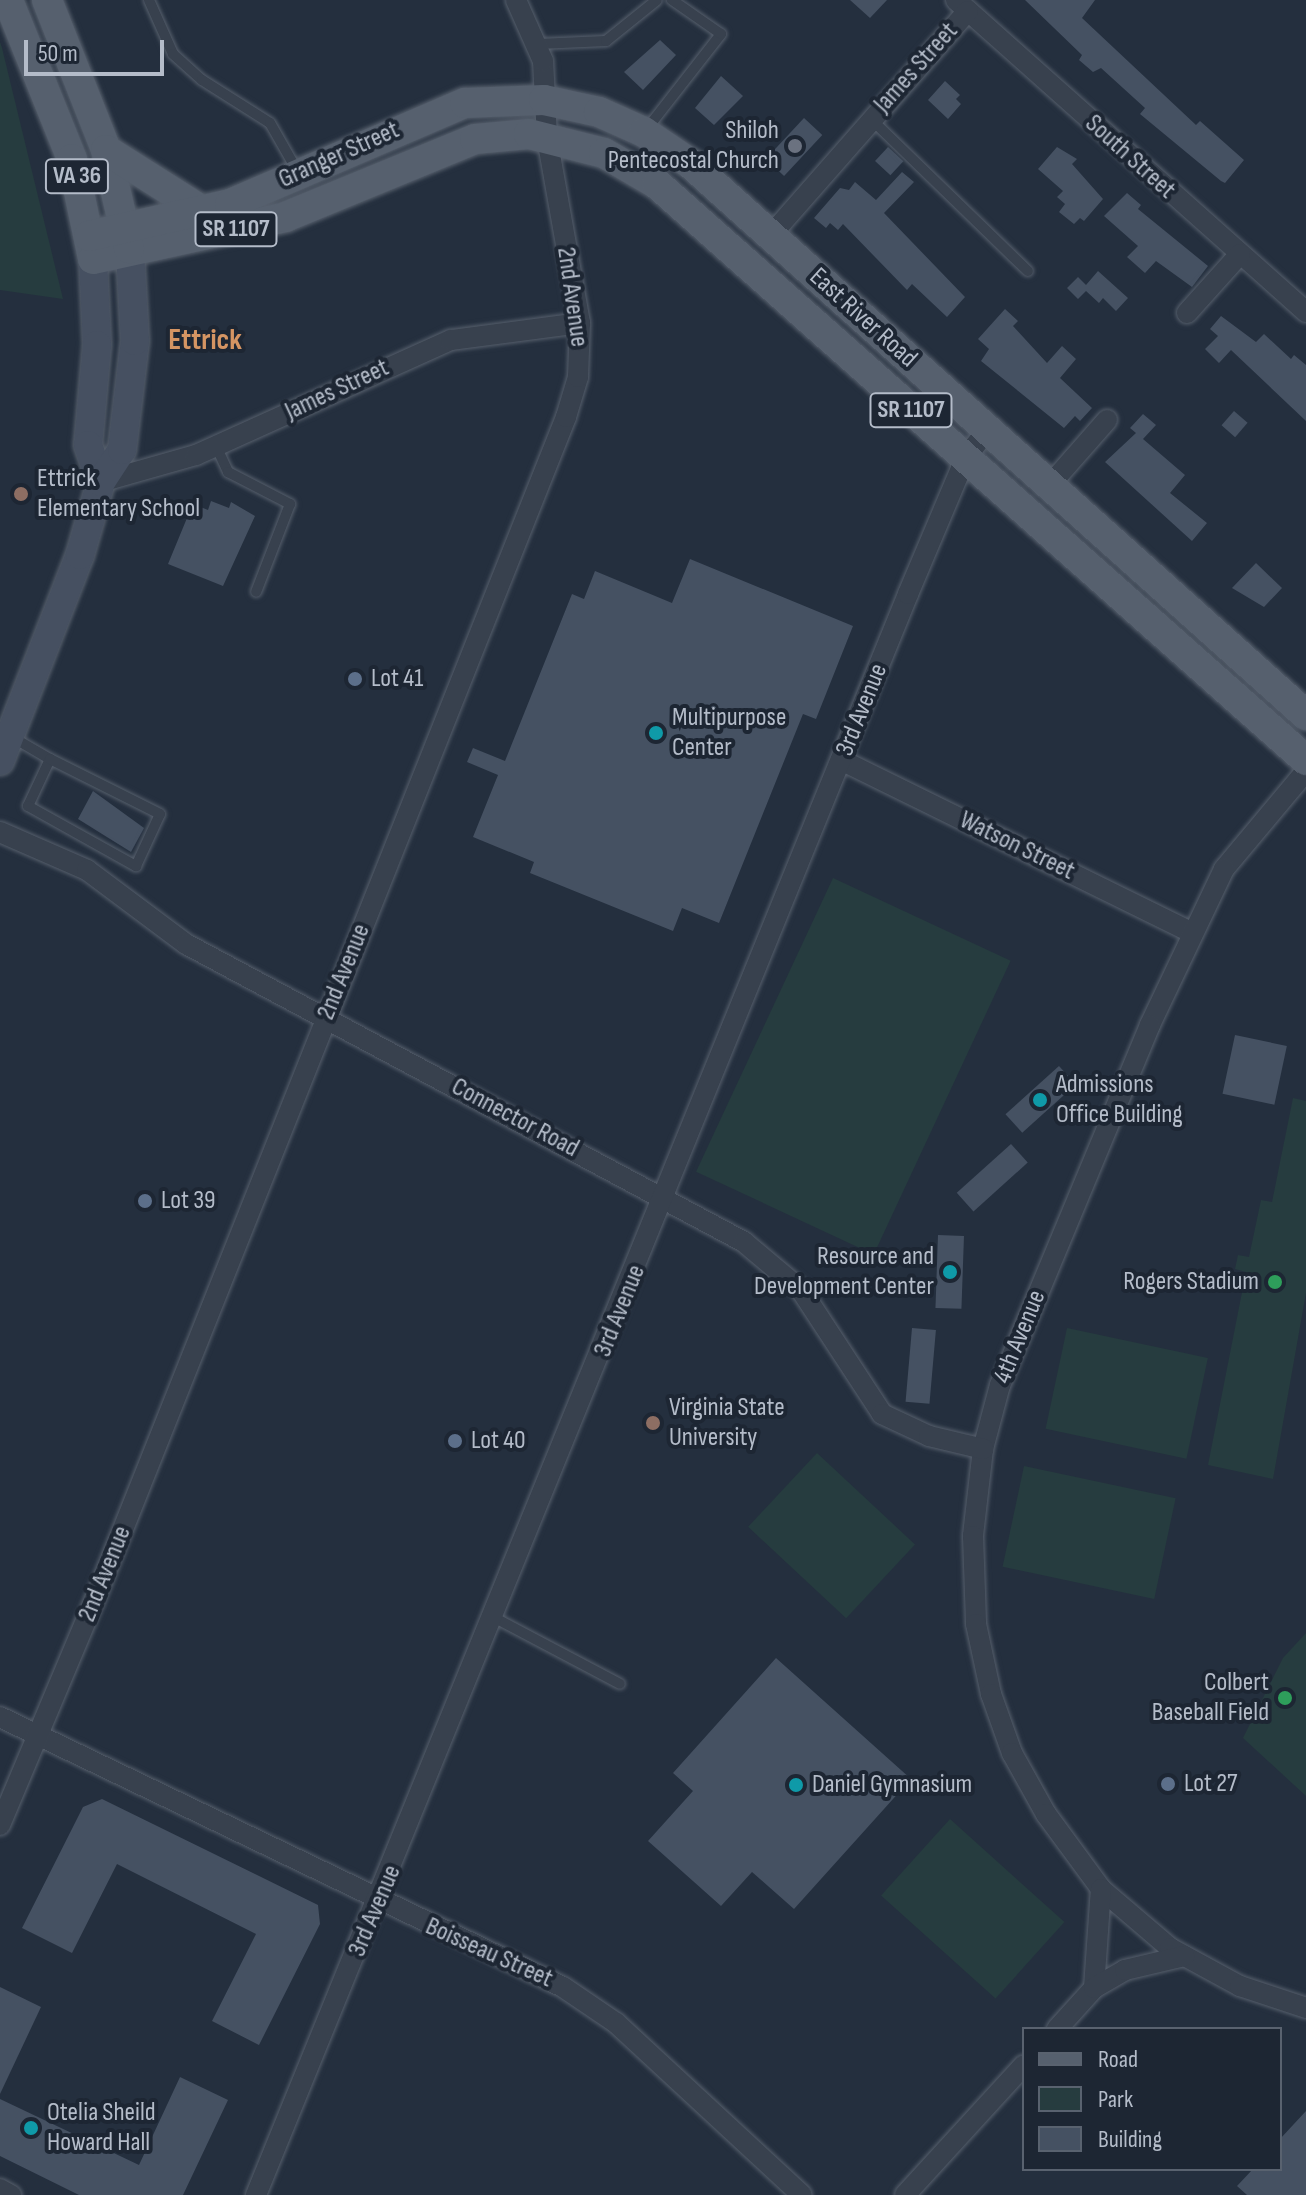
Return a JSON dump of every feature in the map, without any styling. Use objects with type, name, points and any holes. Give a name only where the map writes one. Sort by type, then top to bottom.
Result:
[{"type":"main road","name":"VA 36","points":[[8,0],[72,159],[91,247],[97,345],[88,445],[101,482]]},
{"type":"main road","name":"VA 36","points":[[5,748],[80,555],[101,482],[122,450],[132,391],[128,240],[106,150],[47,0]]},
{"type":"main road","name":"Granger Street","points":[[128,240],[299,174],[433,113],[493,99],[544,100]]},
{"type":"main road","name":"East River Road","points":[[544,100],[599,112],[644,132],[691,164],[1306,715]]},
{"type":"main road","name":"Granger Street","points":[[91,247],[285,217],[475,139],[547,137]]},
{"type":"main road","name":"East River Road","points":[[547,137],[604,153],[657,184],[1306,760]]},
{"type":"main road","points":[[106,150],[204,212]]},
{"type":"street","points":[[516,0],[538,44],[544,100]]},
{"type":"street","name":"James Street","points":[[771,235],[962,5]]},
{"type":"street","name":"South Street","points":[[962,5],[1306,312]]},
{"type":"street","name":"2nd Avenue","points":[[0,1825],[40,1737],[566,417],[578,377],[580,323],[547,137],[544,100]]},
{"type":"street","points":[[1187,313],[1240,254]]},
{"type":"street","name":"James Street","points":[[101,482],[158,469],[216,446],[451,340],[580,323]]},
{"type":"street","points":[[1049,486],[1107,420]]},
{"type":"street","name":"3rd Avenue","points":[[256,2195],[379,1903],[965,459],[987,430]]},
{"type":"street","name":"Watson Street","points":[[841,760],[1193,933]]},
{"type":"street","name":"4th Avenue","points":[[1306,771],[1235,851],[1193,933],[1016,1342],[983,1449],[973,1574],[976,1624],[991,1694],[1027,1783],[1101,1889],[1136,1921],[1184,1956],[1240,1986],[1306,2008]]},
{"type":"street","name":"Connector Road","points":[[0,832],[87,870],[175,937],[744,1242],[784,1272],[815,1309],[882,1414],[929,1436],[983,1449]]},
{"type":"street","name":"Boisseau Street","points":[[0,1717],[379,1903],[563,1987],[616,2023],[802,2195]]},
{"type":"street","points":[[1094,1988],[1101,1889]]},
{"type":"street","points":[[1059,2027],[1094,1988],[1125,1970],[1184,1956]]},
{"type":"street","points":[[905,2195],[1022,2067]]},
{"type":"street","points":[[0,2189],[11,2195]]},
{"type":"lane","points":[[149,0],[173,54],[202,80],[270,123],[299,174]]},
{"type":"lane","points":[[538,44],[606,41],[657,0]]},
{"type":"lane","points":[[644,132],[721,34],[672,0]]},
{"type":"lane","points":[[870,118],[1028,271]]},
{"type":"lane","points":[[216,446],[228,472],[290,504],[256,592]]},
{"type":"lane","points":[[5,748],[50,759],[160,814],[136,866],[28,806],[50,759]]},
{"type":"lane","points":[[495,1618],[620,1684]]},
{"type":"green space","points":[[0,42],[2,48],[63,299],[0,290]]},
{"type":"green space","points":[[833,878],[1011,961],[874,1254],[696,1172]]},
{"type":"green space","name":"Rogers Stadium","points":[[1293,1098],[1306,1101],[1306,1293],[1273,1479],[1208,1465],[1246,1272],[1235,1269],[1238,1255],[1249,1257],[1261,1200],[1272,1202]]},
{"type":"green space","points":[[1067,1328],[1208,1358],[1186,1459],[1046,1429]]},
{"type":"green space","points":[[817,1453],[915,1544],[846,1618],[748,1527]]},
{"type":"green space","points":[[1024,1466],[1176,1498],[1154,1599],[1003,1567]]},
{"type":"green space","name":"Colbert Baseball Field","points":[[1306,1633],[1306,1796],[1243,1738],[1283,1658]]},
{"type":"green space","points":[[950,1819],[1064,1922],[996,1999],[881,1896]]},
{"type":"building","points":[[850,0],[887,0],[870,18]]},
{"type":"building","points":[[1025,0],[1095,0],[1082,18],[1196,125],[1200,121],[1244,160],[1225,183],[1221,181],[1140,114],[1145,108],[1101,68],[1093,72],[1079,60],[1082,55]]},
{"type":"building","points":[[660,40],[676,55],[643,90],[624,72]]},
{"type":"building","points":[[721,76],[743,96],[714,125],[695,108]]},
{"type":"building","points":[[945,81],[960,95],[956,99],[961,104],[948,119],[928,100]]},
{"type":"building","name":"Shiloh Pentecostal Church","points":[[804,118],[822,135],[784,176],[766,159]]},
{"type":"building","points":[[888,147],[903,161],[890,175],[875,161]]},
{"type":"building","points":[[1057,147],[1077,159],[1072,164],[1103,199],[1084,221],[1080,218],[1074,224],[1059,212],[1065,204],[1057,197],[1063,191],[1038,169]]},
{"type":"building","points":[[902,172],[914,182],[884,213],[965,297],[947,317],[912,284],[907,290],[843,224],[838,230],[830,223],[826,228],[814,218],[840,188],[849,190],[855,182],[876,200]]},
{"type":"building","points":[[1127,193],[1141,205],[1138,209],[1208,266],[1192,287],[1156,261],[1145,273],[1127,257],[1138,246],[1104,216]]},
{"type":"building","points":[[1098,271],[1128,298],[1116,311],[1103,298],[1099,303],[1086,291],[1078,299],[1067,288],[1078,277],[1086,285]]},
{"type":"building","points":[[1005,309],[1018,321],[1013,326],[1047,363],[1062,346],[1076,359],[1060,378],[1092,408],[1080,421],[1075,416],[1064,428],[981,361],[989,349],[978,339]]},
{"type":"building","points":[[1221,316],[1256,342],[1264,334],[1291,359],[1294,355],[1306,365],[1306,421],[1231,350],[1219,363],[1205,349],[1218,336],[1210,329]]},
{"type":"building","points":[[235,332],[235,348],[204,352],[203,334]]},
{"type":"building","points":[[1234,411],[1248,423],[1235,437],[1222,425]]},
{"type":"building","points":[[1143,414],[1156,425],[1143,439],[1185,475],[1170,493],[1207,523],[1192,541],[1105,462],[1136,433],[1130,428]]},
{"type":"building","points":[[211,501],[229,508],[231,502],[255,516],[223,586],[168,564],[187,518],[193,520],[198,506],[208,510]]},
{"type":"building","name":"Multipurpose Center","points":[[690,559],[853,626],[816,719],[803,714],[719,923],[682,908],[673,931],[530,873],[534,862],[473,837],[498,775],[467,762],[473,748],[505,761],[572,594],[584,599],[595,571],[672,603]]},
{"type":"building","points":[[1256,563],[1282,588],[1264,607],[1232,588]]},
{"type":"building","points":[[93,791],[144,828],[131,852],[78,819]]},
{"type":"building","points":[[1235,1035],[1287,1046],[1274,1105],[1223,1094]]},
{"type":"building","name":"Admissions Office Building","points":[[1059,1066],[1076,1085],[1022,1133],[1005,1114]]},
{"type":"building","points":[[1011,1144],[1028,1163],[973,1211],[957,1193]]},
{"type":"building","name":"Resource and Development Center","points":[[938,1235],[964,1236],[961,1309],[935,1308]]},
{"type":"building","points":[[912,1328],[936,1330],[929,1404],[906,1402]]},
{"type":"building","name":"Daniel Gymnasium","points":[[776,1658],[911,1779],[794,1909],[752,1872],[721,1906],[648,1841],[693,1791],[673,1773]]},
{"type":"building","points":[[102,1799],[318,1905],[320,1924],[259,2045],[212,2021],[256,1934],[117,1864],[72,1953],[22,1928],[83,1807]]},
{"type":"building","name":"Otelia Sheild Howard Hall","points":[[0,1987],[41,2007],[0,2094]]},
{"type":"building","name":"Otelia Sheild Howard Hall","points":[[180,2077],[228,2100],[183,2195],[79,2195],[0,2156],[0,2099],[139,2165]]},
{"type":"building","points":[[1306,2111],[1306,2195],[1247,2195],[1237,2186],[1251,2171],[1282,2171],[1282,2137]]},
{"type":"place","name":"Shiloh Pentecostal Church","points":[[795,146]]},
{"type":"place","name":"Ettrick Elementary School","points":[[21,494]]},
{"type":"place","name":"Lot 41","points":[[355,679]]},
{"type":"place","name":"Multipurpose Center","points":[[656,733]]},
{"type":"place","name":"Admissions Office Building","points":[[1040,1100]]},
{"type":"place","name":"Lot 39","points":[[145,1201]]},
{"type":"place","name":"Resource and Development Center","points":[[950,1272]]},
{"type":"place","name":"Rogers Stadium","points":[[1275,1282]]},
{"type":"place","name":"Virginia State University","points":[[653,1423]]},
{"type":"place","name":"Lot 40","points":[[455,1441]]},
{"type":"place","name":"Colbert Baseball Field","points":[[1285,1698]]},
{"type":"place","name":"Lot 27","points":[[1168,1784]]},
{"type":"place","name":"Daniel Gymnasium","points":[[796,1785]]},
{"type":"place","name":"Otelia Sheild Howard Hall","points":[[31,2128]]},
{"type":"district","name":"Ettrick","points":[[205,340]]}]
